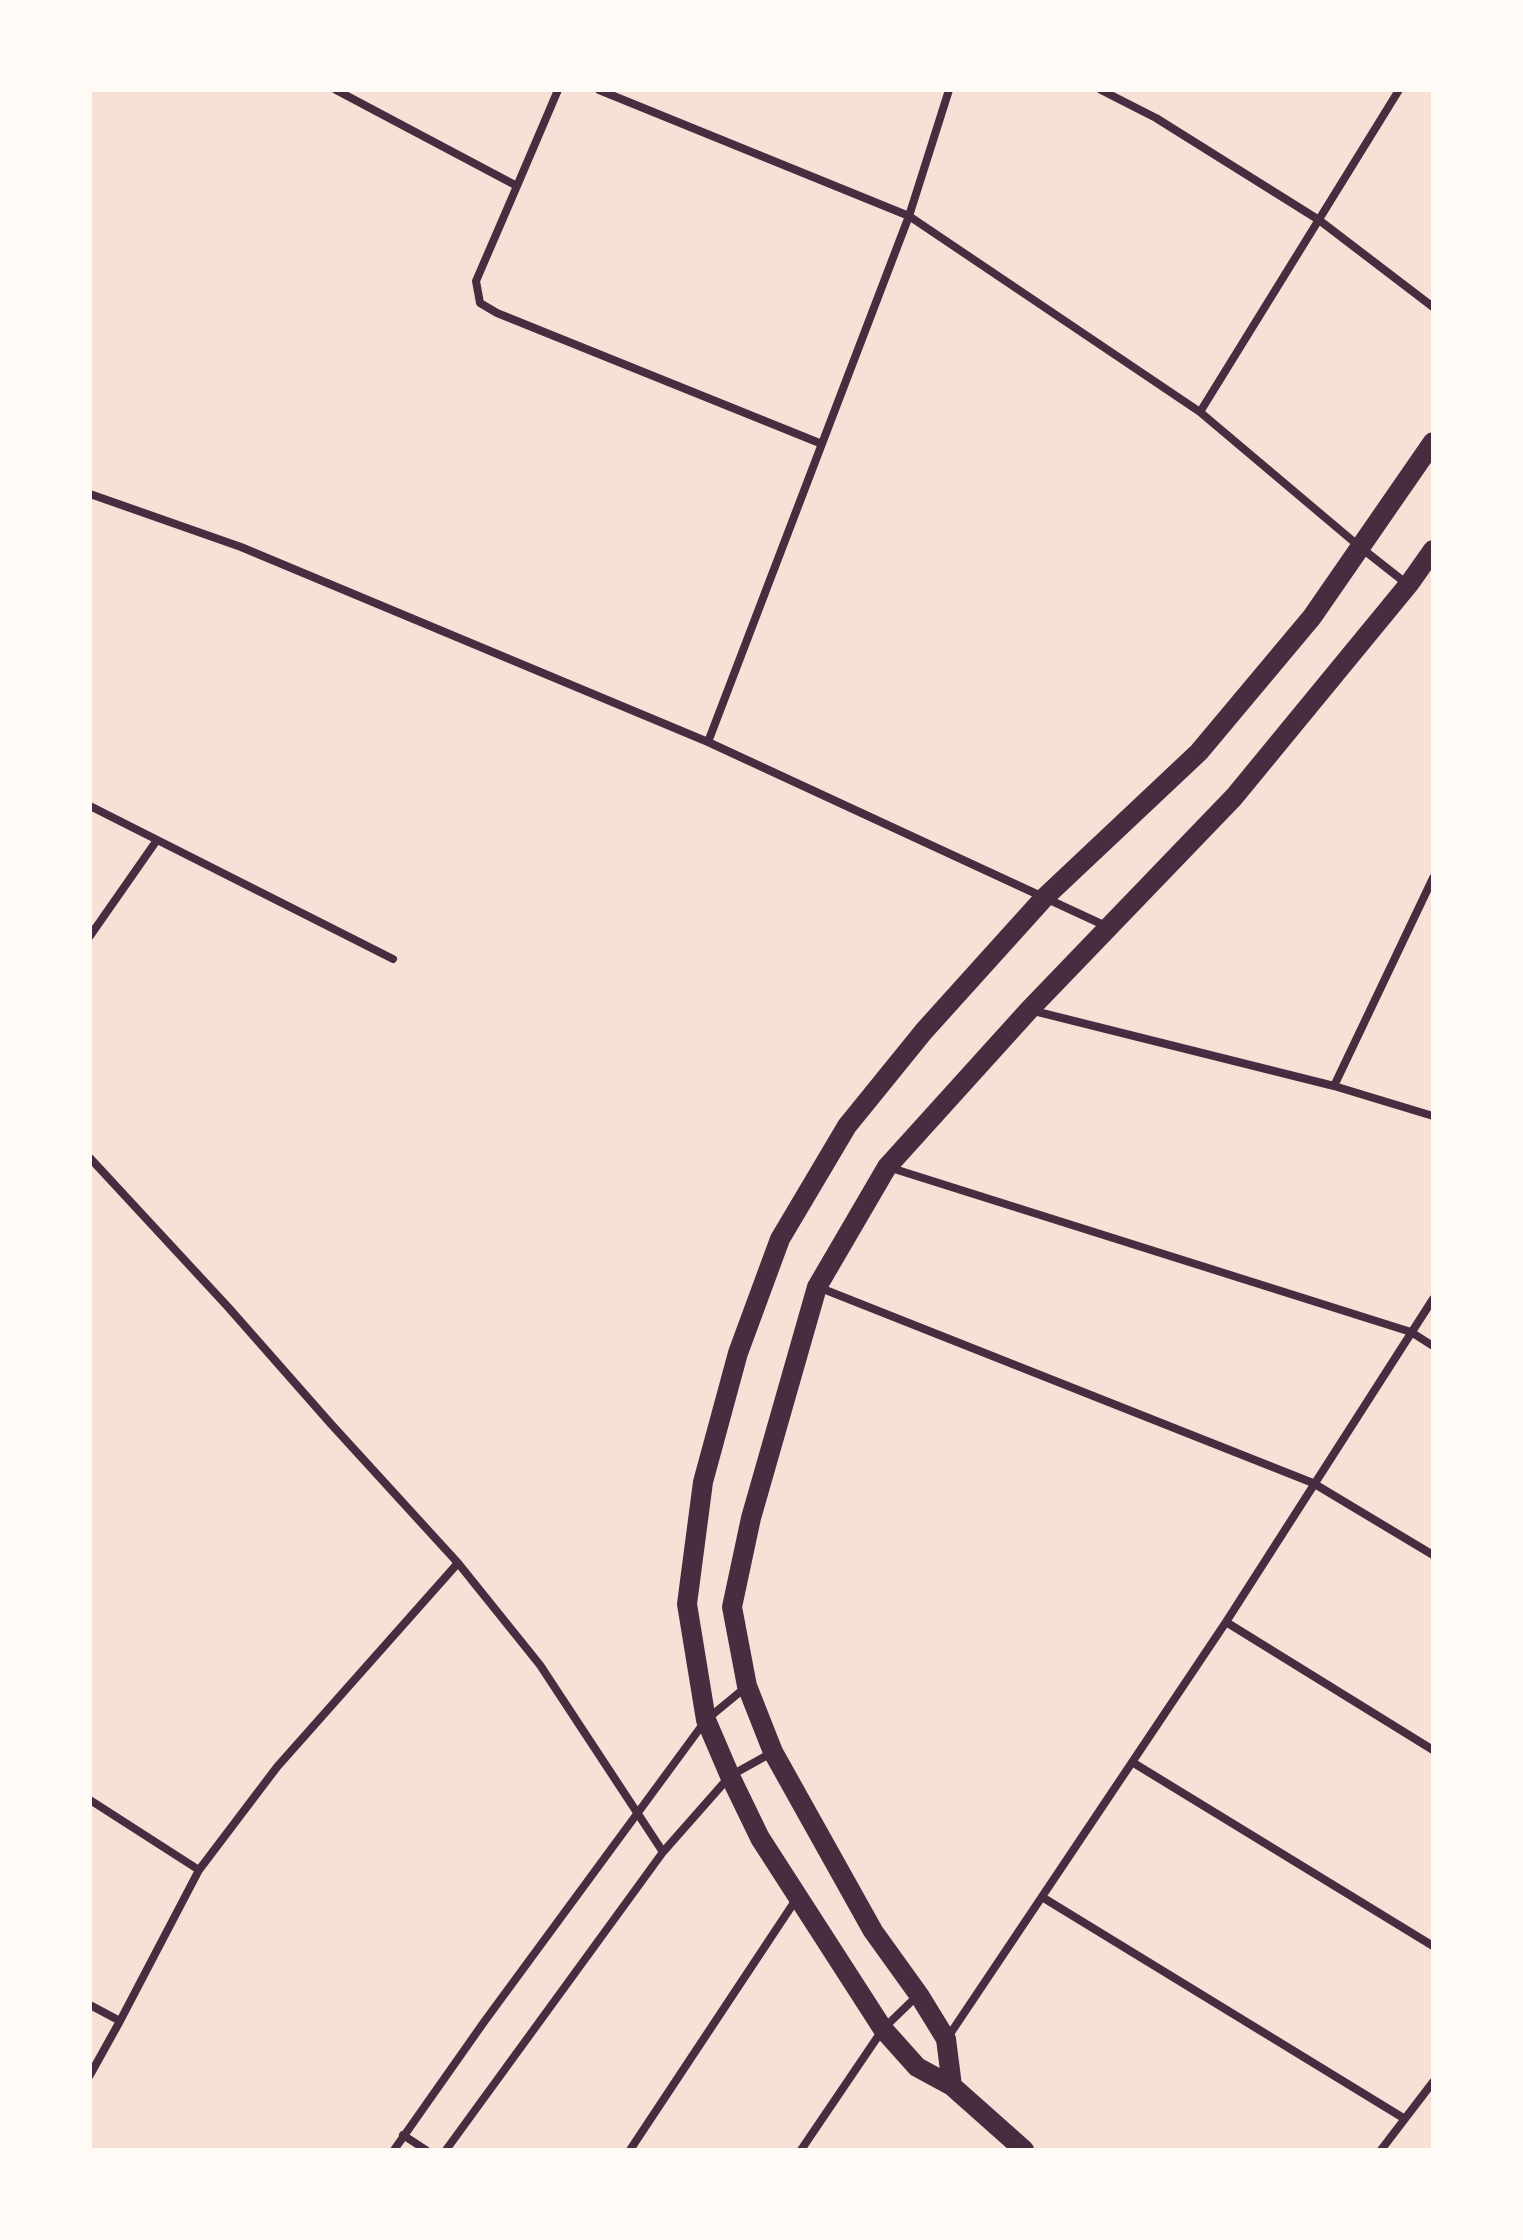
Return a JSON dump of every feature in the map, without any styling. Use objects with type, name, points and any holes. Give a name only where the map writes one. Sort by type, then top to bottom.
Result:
[{"type":"main road","points":[[1024,2150],[952,2086],[917,2067],[883,2029],[760,1838],[730,1776],[706,1720],[687,1604],[703,1482],[738,1353],[780,1239],[847,1126],[924,1031],[1044,898],[1199,752],[1312,617],[1433,442]]},
{"type":"main road","points":[[952,2086],[946,2039],[873,1931],[773,1752],[747,1686],[732,1607],[751,1518],[817,1287],[887,1167],[1029,1010],[1234,797],[1409,584],[1433,550]]},
{"type":"street","points":[[336,90],[517,186]]},
{"type":"street","points":[[558,90],[476,281],[480,303],[497,313],[822,444]]},
{"type":"street","points":[[599,90],[909,216],[1200,412],[1360,547],[1409,584]]},
{"type":"street","points":[[708,742],[909,216],[949,90]]},
{"type":"street","points":[[1101,90],[1156,118],[1319,220],[1433,307]]},
{"type":"street","points":[[1200,412],[1399,90]]},
{"type":"street","points":[[90,494],[241,547],[708,742],[1109,927]]},
{"type":"street","points":[[90,806],[393,959]]},
{"type":"street","points":[[90,936],[157,840]]},
{"type":"street","points":[[1334,1086],[1433,878]]},
{"type":"street","points":[[1029,1010],[1334,1086],[1433,1116]]},
{"type":"street","points":[[90,1158],[196,1271],[458,1563],[540,1665],[663,1852]]},
{"type":"street","points":[[887,1167],[1411,1332],[1433,1346]]},
{"type":"street","points":[[817,1287],[1313,1483],[1433,1555]]},
{"type":"street","points":[[946,2039],[1226,1622],[1433,1299]]},
{"type":"street","points":[[90,2075],[199,1870],[277,1767],[458,1563]]},
{"type":"street","points":[[1226,1622],[1433,1750]]},
{"type":"street","points":[[394,2150],[706,1720],[747,1686]]},
{"type":"street","points":[[446,2150],[663,1852],[730,1776],[773,1752]]},
{"type":"street","points":[[1132,1762],[1433,1946]]},
{"type":"street","points":[[90,1800],[199,1870]]},
{"type":"street","points":[[630,2150],[797,1897]]},
{"type":"street","points":[[1042,1897],[1405,2119]]},
{"type":"street","points":[[801,2150],[883,2029],[919,1995]]},
{"type":"street","points":[[90,2005],[120,2021]]},
{"type":"street","points":[[1381,2150],[1433,2082]]},
{"type":"street","points":[[403,2135],[426,2150]]}]
